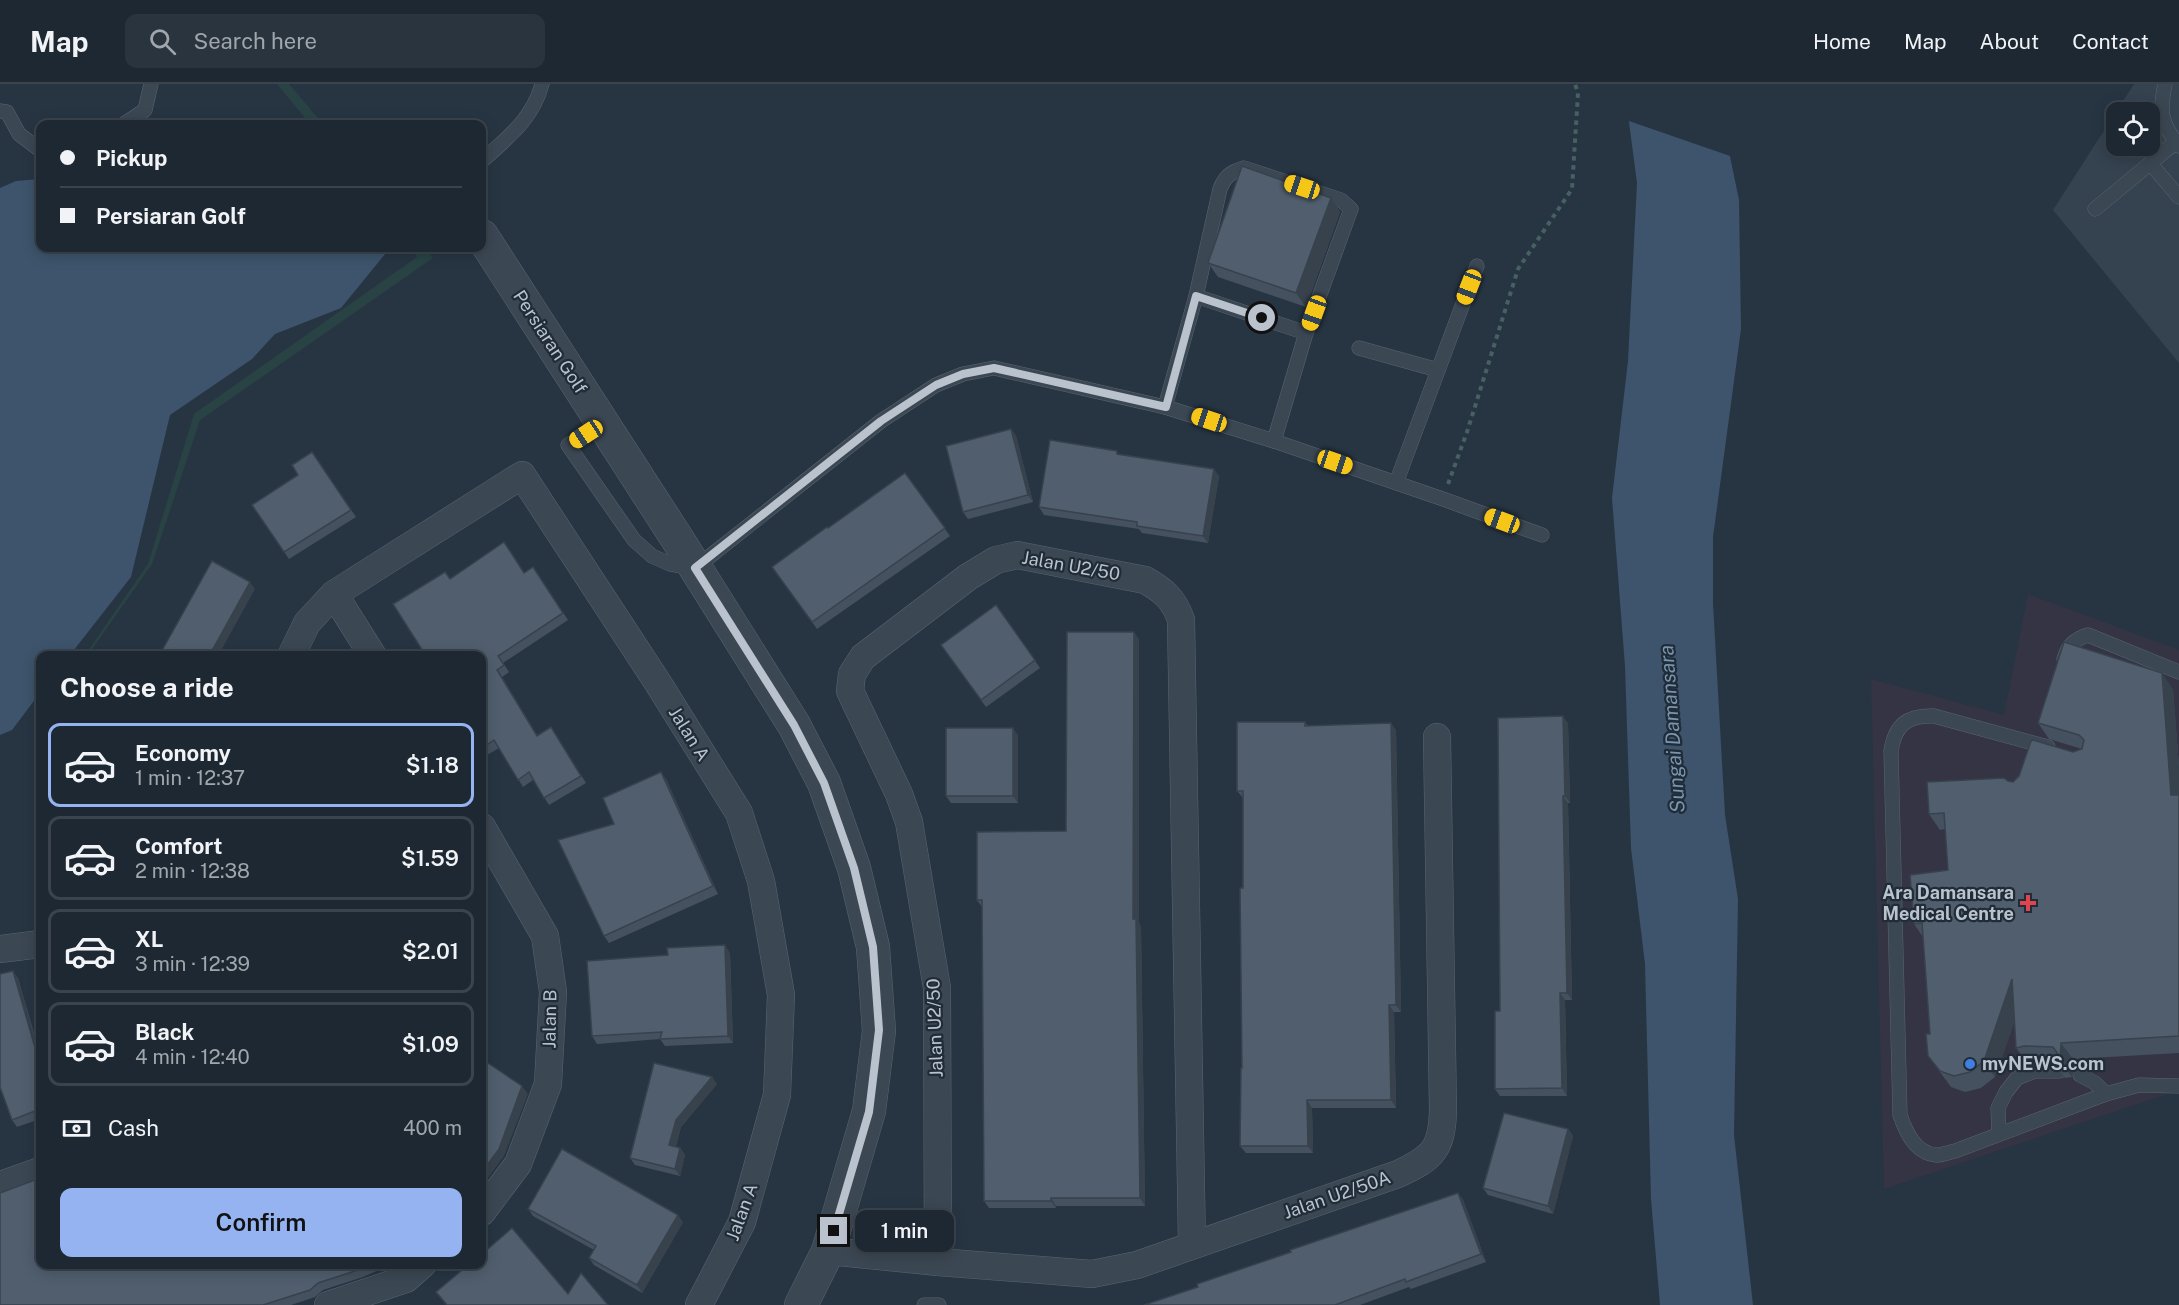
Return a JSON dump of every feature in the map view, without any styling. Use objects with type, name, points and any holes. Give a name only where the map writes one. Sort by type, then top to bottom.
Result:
[{"type":"street","name":"Persiaran Golf","points":[[486,242],[794,725],[824,783],[854,868],[873,947],[879,1030],[869,1112],[828,1251],[801,1305]]},
{"type":"street","name":"Jalan A","points":[[293,651],[307,623],[334,594],[522,475],[658,683],[739,813],[761,881],[781,995],[777,1095],[742,1222],[699,1305]]},
{"type":"street","name":"Jalan U2/50","points":[[938,1262],[937,988],[909,822],[899,794],[850,691],[852,674],[863,657],[968,577],[996,560],[1017,555],[1145,580],[1170,596],[1181,620],[1192,1245]]},
{"type":"street","points":[[334,594],[370,651]]},
{"type":"street","name":"Jalan U2/50A","points":[[828,1251],[1092,1274],[1137,1265],[1421,1164],[1434,1150],[1442,1131],[1443,1110],[1437,737]]},
{"type":"street","name":"Jalan B","points":[[486,835],[545,936],[553,992],[548,1084],[518,1164],[486,1207]]},
{"type":"street","points":[[0,949],[36,944]]},
{"type":"street","points":[[0,1185],[36,1173]]},
{"type":"street","points":[[328,1305],[406,1279],[417,1269]]},
{"type":"lane","points":[[130,120],[145,110],[152,84]]},
{"type":"lane","points":[[486,157],[521,126],[539,97],[542,84]]},
{"type":"lane","points":[[2095,209],[2177,144],[2165,126],[2161,105],[2165,84]]},
{"type":"lane","points":[[0,111],[7,112],[19,134],[36,147]]},
{"type":"lane","points":[[2150,164],[2179,197]]},
{"type":"lane","points":[[1166,407],[1196,296],[1220,189],[1225,178],[1233,171],[1244,168],[1341,200],[1348,203],[1351,209],[1306,333],[1274,441]]},
{"type":"lane","points":[[1396,483],[1477,266]]},
{"type":"lane","points":[[1196,296],[1306,333]]},
{"type":"lane","points":[[1359,348],[1438,370]]},
{"type":"lane","points":[[603,423],[568,445],[634,540],[652,556],[670,564],[695,568],[881,421],[936,385],[963,374],[994,368],[1166,407],[1274,441],[1542,535]]},
{"type":"lane","points":[[2060,670],[2067,650],[2076,639],[2088,635],[2179,672]]},
{"type":"lane","points":[[2057,750],[1934,716],[1921,716],[1909,720],[1899,728],[1893,739],[1891,751],[1900,1115],[1906,1133],[1917,1147],[1936,1155],[1955,1151],[2106,1094],[2139,1085],[2179,1086]]},
{"type":"lane","points":[[2000,1134],[1998,1108],[2006,1092],[2017,1078],[2035,1071],[2060,1071]]},
{"type":"lane","points":[[2080,1075],[2095,1083],[2106,1094]]},
{"type":"lane","points":[[924,1305],[939,1305]]},
{"type":"path","points":[[1443,499],[1467,432],[1518,269],[1572,189],[1578,93],[1575,84]]},
{"type":"shaded area","points":[[2134,84],[2179,84],[2179,363],[2053,210],[2106,128],[2106,156],[2160,156],[2160,102],[2122,102]]},
{"type":"shaded area","name":"Ara Damansara Medical Centre","points":[[2028,594],[2179,650],[2179,1090],[1884,1189],[1871,679],[2004,715]]},
{"type":"green space","points":[[277,84],[289,84],[320,120],[307,120]]},
{"type":"green space","points":[[413,252],[428,252],[433,258],[200,420],[152,564],[91,651],[88,651],[148,564],[194,414],[417,257]]},
{"type":"water","name":"Sungai Damansara","points":[[1624,84],[1715,84],[1739,200],[1741,329],[1713,537],[1713,604],[1725,815],[1738,899],[1734,1135],[1753,1305],[1660,1305],[1651,1199],[1645,964],[1631,848],[1625,666],[1612,498],[1628,361],[1637,183]]},
{"type":"water","points":[[36,179],[36,252],[387,252],[341,308],[275,334],[252,359],[170,415],[131,577],[73,651],[36,651],[36,698],[12,730],[0,735],[0,188],[16,181]]},
{"type":"pier","points":[[1621,84],[1718,84],[1733,157],[1626,120]]},
{"type":"building","points":[[1242,166],[1331,198],[1296,293],[1208,263]]},
{"type":"building","points":[[1011,429],[1028,495],[963,512],[946,446]]},
{"type":"building","points":[[1050,440],[1117,451],[1117,454],[1214,469],[1203,536],[1137,526],[1137,522],[1039,507]]},
{"type":"building","points":[[312,452],[351,510],[284,552],[252,505],[298,475],[292,465]]},
{"type":"building","points":[[905,473],[945,528],[812,622],[772,567]]},
{"type":"building","points":[[504,542],[524,573],[533,567],[563,613],[498,656],[504,665],[497,670],[537,736],[551,727],[581,776],[544,798],[529,772],[518,780],[494,740],[486,745],[486,651],[423,651],[393,604],[445,572],[450,579]]},
{"type":"building","points":[[212,561],[250,582],[212,651],[162,651]]},
{"type":"building","points":[[996,605],[1035,660],[981,700],[941,645]]},
{"type":"building","points":[[1067,632],[1134,632],[1133,919],[1136,919],[1140,1198],[984,1201],[982,900],[977,900],[977,832],[1066,831]]},
{"type":"building","points":[[2064,642],[2162,673],[2171,795],[2179,795],[2179,1036],[2061,1043],[2060,1062],[2054,1062],[2058,1054],[2053,1047],[2016,1048],[2012,979],[1984,1061],[1970,1072],[1954,1076],[1940,1071],[1928,1056],[1926,1034],[1930,1034],[1922,923],[1914,924],[1910,875],[1948,870],[1944,813],[1929,814],[1927,782],[2004,778],[2013,782],[2019,776],[2033,740],[2073,752],[2082,749],[2084,740],[2079,735],[2038,723]]},
{"type":"building","points":[[1563,716],[1567,993],[1560,993],[1562,1088],[1495,1089],[1495,1011],[1500,1011],[1498,718]]},
{"type":"building","points":[[1237,722],[1305,722],[1305,726],[1391,723],[1396,1005],[1389,1005],[1391,1100],[1307,1100],[1308,1146],[1240,1146],[1242,1068],[1240,888],[1243,888],[1243,791],[1237,791]]},
{"type":"building","points":[[946,728],[1013,728],[1013,796],[946,796]]},
{"type":"building","points":[[661,772],[713,886],[604,936],[558,840],[614,824],[603,798]]},
{"type":"building","points":[[725,945],[728,1036],[660,1039],[662,1032],[592,1036],[587,961],[668,955],[667,948]]},
{"type":"building","points":[[13,971],[36,1051],[36,1111],[12,1120],[0,1087],[0,974]]},
{"type":"building","points":[[486,1062],[522,1086],[499,1149],[486,1167]]},
{"type":"building","points":[[654,1063],[712,1077],[676,1120],[669,1145],[680,1148],[675,1169],[630,1158]]},
{"type":"building","points":[[1504,1113],[1568,1129],[1548,1206],[1483,1188]]},
{"type":"building","points":[[562,1149],[678,1215],[637,1285],[589,1258],[596,1246],[528,1209]]},
{"type":"building","points":[[36,1180],[36,1269],[360,1269],[318,1283],[310,1290],[263,1305],[0,1305],[0,1193]]},
{"type":"building","points":[[1458,1193],[1481,1254],[1406,1282],[1405,1279],[1335,1305],[1144,1305],[1291,1252],[1290,1250]]},
{"type":"building","points":[[512,1228],[568,1294],[581,1273],[608,1305],[447,1305],[436,1292],[463,1269],[486,1269],[486,1251]]},
{"type":"place","name":"Ara Damansara Medical Centre","points":[[2028,903]]},
{"type":"place","name":"myNEWS.com","points":[[1970,1064]]},
{"type":"route","points":[[834,1231],[869,1112],[879,1030],[873,947],[854,868],[824,783],[794,725],[695,568],[881,421],[936,385],[963,374],[994,368],[1166,407],[1196,296],[1262,318]]}]
